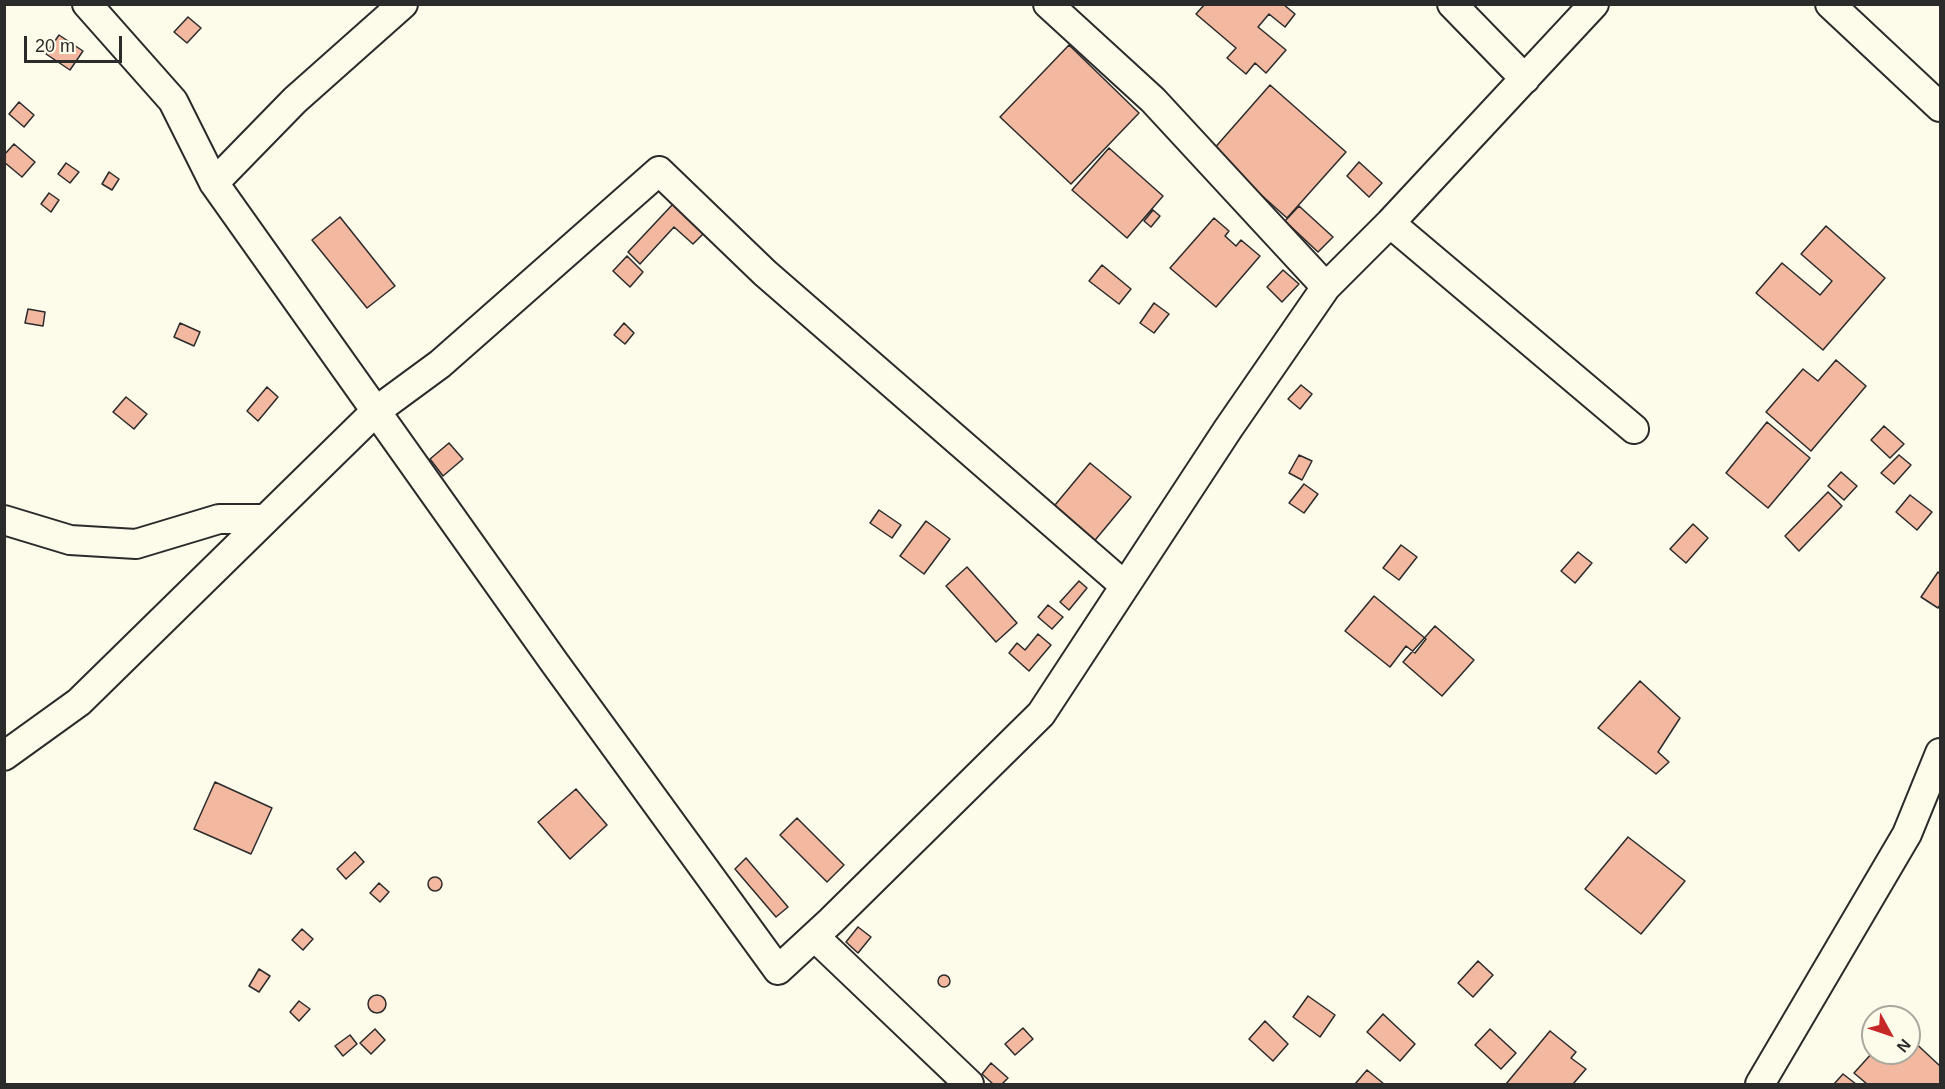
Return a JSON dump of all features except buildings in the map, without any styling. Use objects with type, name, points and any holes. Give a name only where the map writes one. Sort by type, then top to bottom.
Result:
[{"type":"street","points":[[87,4],[173,100],[214,183],[561,671],[778,970],[815,937],[1041,714],[1228,429],[1326,287],[1390,223],[1594,4]]},
{"type":"street","points":[[214,183],[295,99],[404,4]]},
{"type":"street","points":[[1048,4],[1154,100],[1326,287]]},
{"type":"street","points":[[1452,4],[1525,79]]},
{"type":"street","points":[[1830,4],[1941,107]]},
{"type":"street","points":[[4,756],[80,702],[376,411],[440,364],[659,171],[765,273],[1125,586]]},
{"type":"street","points":[[1390,223],[1634,429]]},
{"type":"street","points":[[4,520],[70,540],[136,544],[219,519],[264,519]]},
{"type":"street","points":[[1761,1084],[1907,834],[1941,753]]},
{"type":"street","points":[[815,937],[969,1084]]}]
